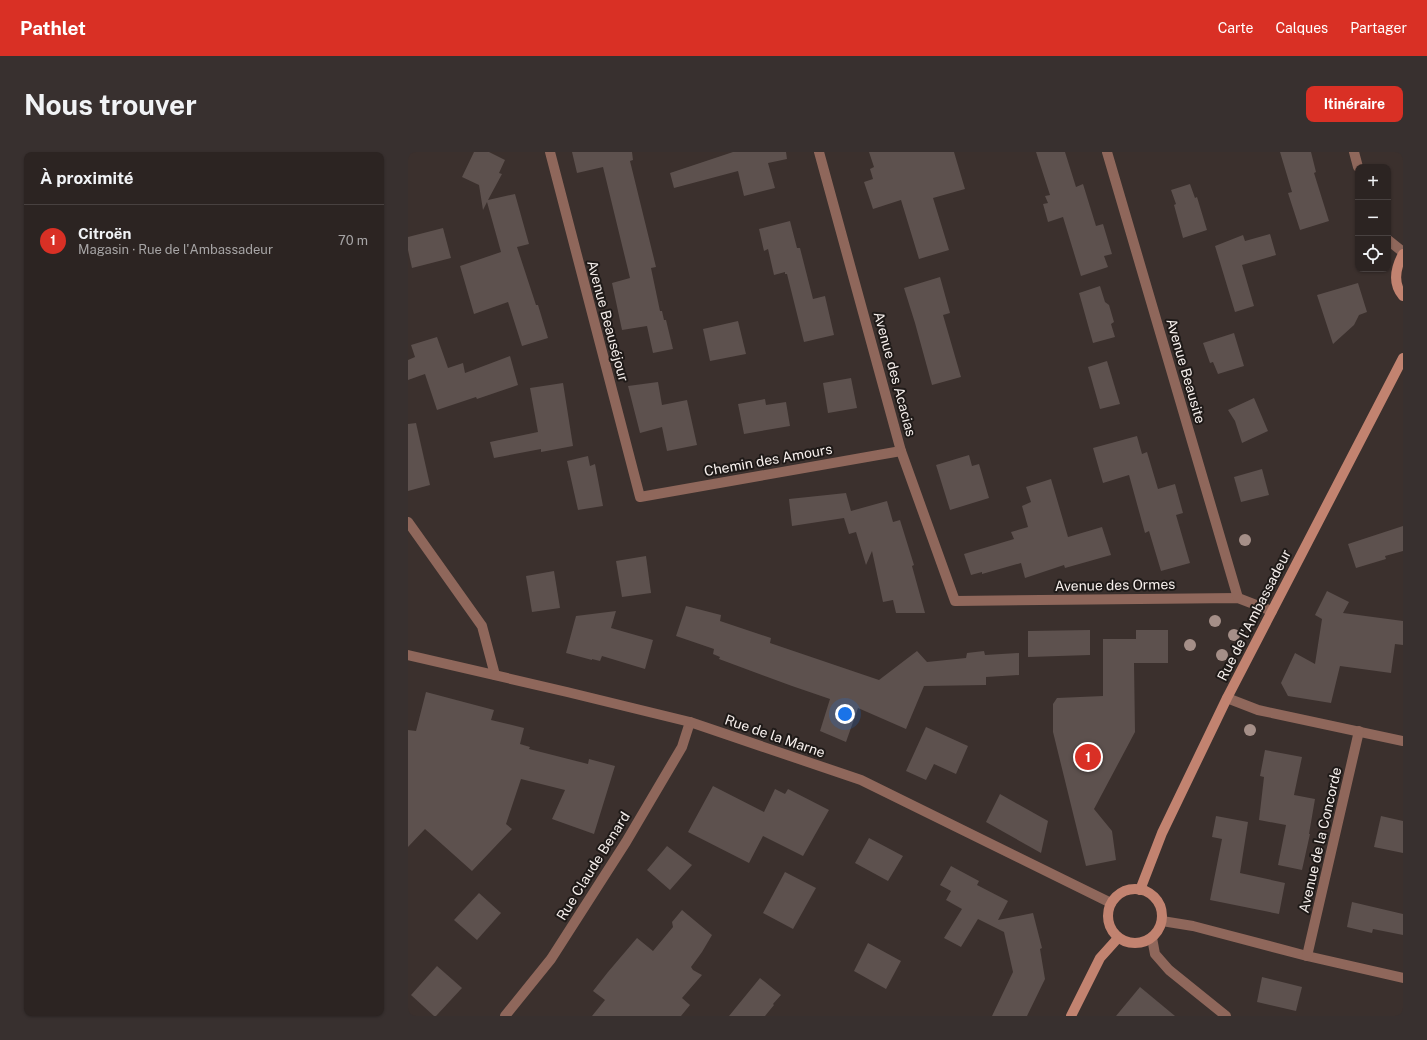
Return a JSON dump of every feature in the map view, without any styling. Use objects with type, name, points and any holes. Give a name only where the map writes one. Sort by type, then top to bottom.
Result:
[{"type":"main road","points":[[1403,253],[1398,262],[1396,273],[1397,284],[1403,296]]},
{"type":"main road","name":"Rue de l'Ambassadeur","points":[[1140,890],[1162,833],[1227,698],[1403,358]]},
{"type":"main road","points":[[1131,889],[1140,890],[1148,892],[1155,897],[1160,904],[1162,921],[1157,933],[1152,938],[1135,944],[1126,943],[1113,933],[1108,922],[1108,910],[1116,896],[1131,889]]},
{"type":"main road","points":[[1071,1016],[1100,958],[1118,938]]},
{"type":"street","name":"Avenue Beauséjour","points":[[550,152],[640,497]]},
{"type":"street","name":"Avenue des Acacias","points":[[820,152],[902,451],[955,601]]},
{"type":"street","name":"Avenue Beausite","points":[[1107,152],[1238,598]]},
{"type":"street","points":[[1354,152],[1357,164]]},
{"type":"street","points":[[1391,243],[1403,253]]},
{"type":"street","name":"Chemin des Amours","points":[[640,497],[902,451]]},
{"type":"street","points":[[408,522],[482,626],[495,675]]},
{"type":"street","name":"Avenue des Ormes","points":[[955,601],[1238,598],[1272,611]]},
{"type":"street","name":"Rue de la Marne","points":[[408,655],[690,722],[861,780],[1111,903]]},
{"type":"street","points":[[1227,698],[1258,710],[1403,741]]},
{"type":"street","name":"Rue Claude Benard","points":[[505,1016],[551,960],[626,842],[682,747],[690,722]]},
{"type":"street","name":"Avenue de la Concorde","points":[[1307,956],[1359,731]]},
{"type":"street","points":[[1162,921],[1193,926],[1307,956],[1403,978]]},
{"type":"street","points":[[1152,938],[1155,954],[1169,970],[1226,1016]]},
{"type":"building","points":[[474,152],[489,152],[505,160],[499,173],[502,174],[488,200],[515,194],[529,244],[517,247],[548,338],[522,346],[508,302],[474,314],[460,266],[501,252],[487,202],[483,210],[479,185],[462,177]]},
{"type":"building","points":[[572,152],[632,152],[633,160],[630,161],[656,267],[651,268],[660,311],[662,311],[664,320],[666,320],[673,349],[653,353],[647,326],[622,330],[612,283],[630,278],[603,167],[577,173]]},
{"type":"building","points":[[733,152],[786,152],[787,159],[768,163],[775,188],[744,196],[738,171],[674,188],[670,173]]},
{"type":"building","points":[[869,152],[954,152],[965,189],[933,198],[949,250],[919,259],[901,200],[873,209],[864,182],[873,179],[870,169],[874,167]]},
{"type":"building","points":[[1036,152],[1065,152],[1076,187],[1083,184],[1096,226],[1103,224],[1112,254],[1104,256],[1108,267],[1081,276],[1063,217],[1048,222],[1043,204],[1048,203],[1045,196],[1050,195]]},
{"type":"building","points":[[1280,152],[1311,152],[1316,172],[1314,173],[1329,221],[1300,230],[1288,193],[1292,192]]},
{"type":"building","points":[[1190,184],[1195,198],[1197,197],[1207,230],[1183,238],[1174,205],[1176,204],[1171,190]]},
{"type":"building","points":[[790,221],[797,248],[800,248],[813,299],[825,296],[834,335],[804,342],[787,274],[785,274],[785,272],[774,275],[768,249],[764,251],[759,229]]},
{"type":"building","points":[[443,228],[451,258],[412,268],[408,250],[408,237]]},
{"type":"building","points":[[1270,234],[1276,255],[1242,265],[1254,306],[1235,312],[1215,246],[1243,235],[1245,241]]},
{"type":"building","points":[[940,277],[950,313],[943,315],[961,377],[932,385],[904,288]]},
{"type":"building","points":[[1358,283],[1367,312],[1359,315],[1354,325],[1333,344],[1317,295]]},
{"type":"building","points":[[1100,286],[1105,302],[1109,305],[1114,322],[1111,324],[1115,337],[1093,343],[1079,293]]},
{"type":"building","points":[[738,321],[746,354],[710,361],[703,329]]},
{"type":"building","points":[[1234,333],[1244,366],[1218,374],[1213,362],[1210,363],[1203,343]]},
{"type":"building","points":[[437,337],[448,368],[463,363],[465,373],[510,356],[518,385],[477,399],[476,397],[437,410],[425,374],[408,380],[408,360],[415,357],[411,345]]},
{"type":"building","points":[[1107,361],[1120,404],[1100,409],[1088,367]]},
{"type":"building","points":[[851,378],[857,408],[828,413],[823,383]]},
{"type":"building","points":[[658,382],[662,405],[687,400],[697,445],[667,451],[662,427],[640,433],[628,386]]},
{"type":"building","points":[[563,383],[573,446],[541,452],[541,449],[494,458],[490,442],[538,432],[530,388]]},
{"type":"building","points":[[1254,398],[1268,431],[1242,443],[1235,421],[1228,410]]},
{"type":"building","points":[[765,399],[766,405],[786,402],[790,426],[744,434],[738,404]]},
{"type":"building","points":[[416,423],[430,485],[408,491],[408,424]]},
{"type":"building","points":[[1137,436],[1142,454],[1147,452],[1158,489],[1175,484],[1183,513],[1176,515],[1190,563],[1161,571],[1149,531],[1145,533],[1129,475],[1103,483],[1093,448]]},
{"type":"building","points":[[969,455],[972,466],[979,464],[989,498],[950,510],[936,465]]},
{"type":"building","points":[[588,456],[590,466],[595,464],[603,506],[578,510],[567,461]]},
{"type":"building","points":[[1262,469],[1269,495],[1241,502],[1234,477]]},
{"type":"building","points":[[1051,479],[1068,537],[1102,527],[1111,555],[1065,568],[1064,565],[1025,578],[1021,563],[982,574],[982,572],[971,575],[964,554],[1014,539],[1011,532],[1028,527],[1022,506],[1031,502],[1026,487]]},
{"type":"building","points":[[846,493],[851,511],[887,501],[893,522],[900,520],[914,565],[912,566],[925,613],[896,613],[893,600],[883,602],[872,551],[866,565],[856,532],[849,534],[844,518],[792,526],[789,499]]},
{"type":"building","points":[[1403,526],[1403,551],[1385,556],[1386,559],[1356,568],[1348,544]]},
{"type":"building","points":[[646,556],[651,593],[622,597],[616,561]]},
{"type":"building","points":[[554,571],[560,608],[532,612],[526,576]]},
{"type":"building","points":[[1327,591],[1349,602],[1343,613],[1403,621],[1403,645],[1395,644],[1391,673],[1340,666],[1331,703],[1288,696],[1281,683],[1295,653],[1315,664],[1322,619],[1315,615]]},
{"type":"building","points":[[686,606],[721,615],[720,621],[771,638],[770,643],[879,680],[917,651],[927,662],[966,658],[967,653],[984,651],[985,655],[1019,653],[1019,675],[986,677],[986,685],[924,686],[906,729],[858,708],[846,742],[820,731],[830,699],[719,659],[720,657],[713,654],[714,649],[676,636]]},
{"type":"building","points":[[616,611],[611,628],[653,640],[645,669],[602,656],[600,661],[566,653],[576,616]]},
{"type":"building","points":[[1090,630],[1090,655],[1028,657],[1028,631]]},
{"type":"building","points":[[1136,630],[1168,630],[1168,663],[1134,663],[1135,732],[1094,809],[1112,831],[1116,860],[1086,866],[1053,732],[1053,704],[1057,698],[1103,696],[1103,639],[1136,639]]},
{"type":"building","points":[[426,692],[494,710],[491,720],[524,728],[520,744],[530,747],[529,749],[588,764],[589,759],[615,766],[594,834],[552,819],[565,790],[521,779],[506,824],[512,829],[472,871],[425,829],[408,847],[408,730],[416,731]]},
{"type":"building","points":[[926,727],[968,746],[956,774],[934,764],[926,780],[906,771]]},
{"type":"building","points":[[1265,750],[1302,757],[1294,795],[1315,799],[1310,834],[1302,870],[1278,865],[1286,825],[1259,820],[1264,777],[1260,776]]},
{"type":"building","points":[[713,786],[764,812],[775,789],[785,794],[788,789],[829,810],[803,856],[763,836],[749,863],[688,832]]},
{"type":"building","points":[[1000,794],[1048,821],[1041,853],[986,822]]},
{"type":"building","points":[[1216,816],[1248,822],[1240,873],[1285,883],[1279,914],[1210,900],[1222,839],[1212,837]]},
{"type":"building","points":[[1381,816],[1403,821],[1403,853],[1374,847]]},
{"type":"building","points":[[869,838],[903,856],[888,881],[855,863]]},
{"type":"building","points":[[667,846],[692,865],[670,890],[647,870]]},
{"type":"building","points":[[951,866],[979,881],[977,885],[1008,901],[998,920],[1033,913],[1042,948],[1040,949],[1045,979],[1027,1016],[992,1016],[1013,972],[1004,932],[978,919],[961,947],[944,938],[962,909],[946,900],[951,891],[940,885]]},
{"type":"building","points":[[785,872],[816,888],[793,929],[763,913]]},
{"type":"building","points":[[479,893],[501,913],[477,940],[454,920]]},
{"type":"building","points":[[1352,902],[1403,914],[1403,935],[1373,929],[1372,933],[1347,927]]},
{"type":"building","points":[[682,910],[712,935],[691,967],[693,970],[702,975],[682,998],[690,1005],[681,1016],[592,1016],[605,1000],[593,991],[608,972],[637,938],[653,951],[673,927],[672,922]]},
{"type":"building","points":[[868,943],[901,961],[886,989],[854,971]]},
{"type":"building","points":[[437,966],[462,988],[436,1016],[434,1016],[411,995]]},
{"type":"building","points":[[1262,977],[1302,987],[1296,1011],[1257,1002]]},
{"type":"building","points":[[760,978],[781,995],[773,1004],[774,1005],[765,1016],[729,1016]]},
{"type":"building","points":[[1140,987],[1175,1016],[1116,1016]]},
{"type":"place","name":"Citroën","points":[[1088,757]]}]
